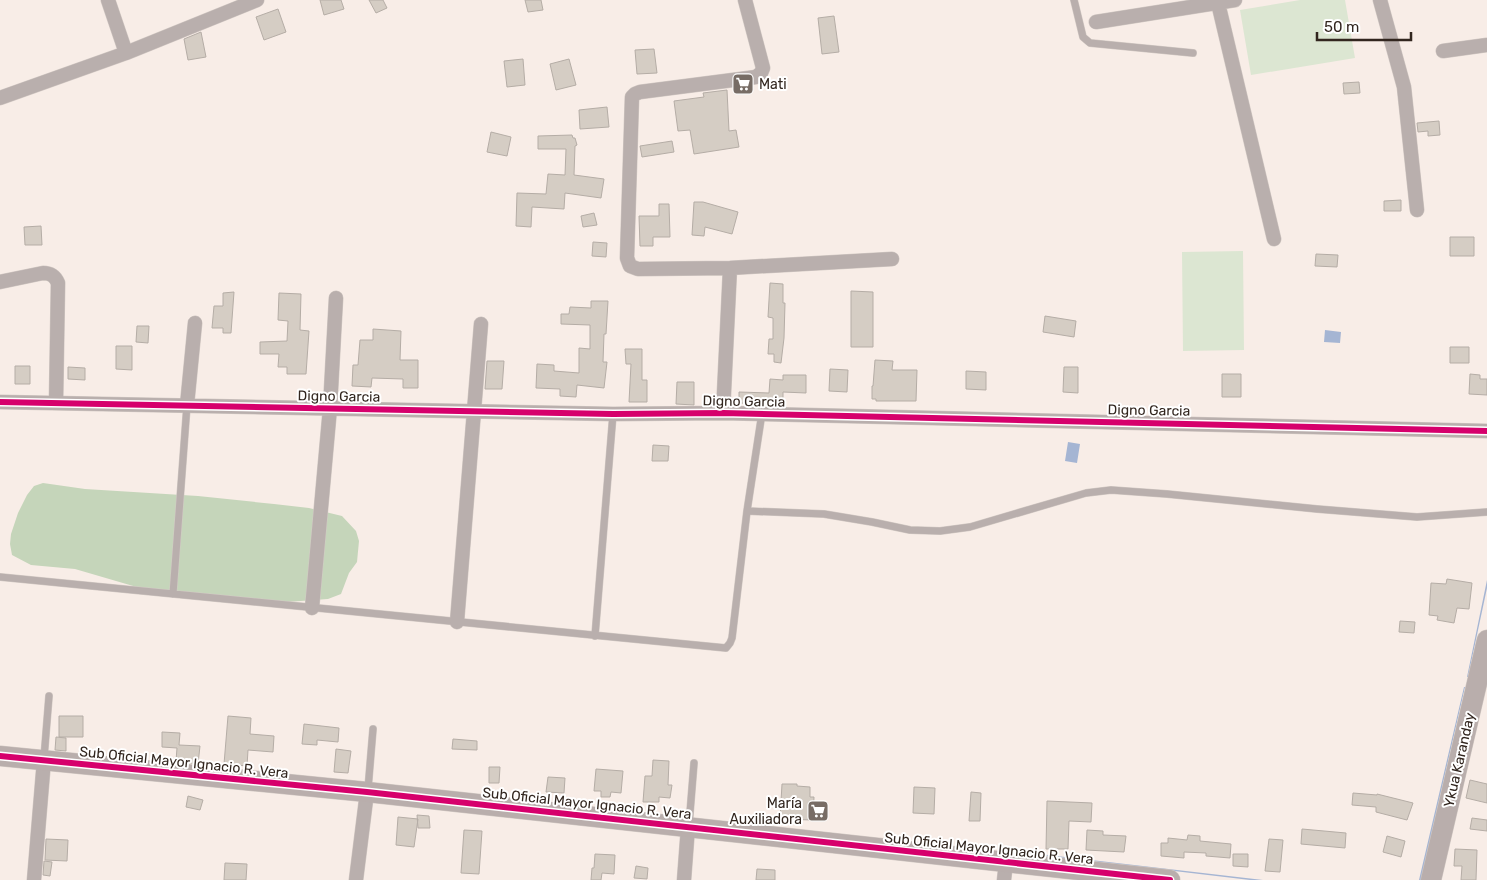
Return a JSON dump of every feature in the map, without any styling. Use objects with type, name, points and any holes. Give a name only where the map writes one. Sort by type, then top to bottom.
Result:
[{"type":"street","points":[[108,0],[126,53]]},
{"type":"street","points":[[0,98],[126,53],[257,0]]},
{"type":"street","points":[[744,0],[762,68],[756,77],[640,92],[632,97],[627,258],[630,266],[638,268],[730,268],[892,259]]},
{"type":"street","points":[[1096,22],[1235,0]]},
{"type":"street","points":[[1380,0],[1404,87],[1417,210]]},
{"type":"street","points":[[1218,3],[1274,239]]},
{"type":"street","points":[[1443,51],[1487,45]]},
{"type":"street","points":[[723,413],[730,268]]},
{"type":"street","points":[[0,282],[43,273],[48,273],[56,278],[58,283],[56,403]]},
{"type":"street","points":[[312,608],[330,408],[336,298]]},
{"type":"street","points":[[188,405],[195,323]]},
{"type":"street","points":[[458,622],[481,324]]},
{"type":"street","name":"Digno Garcia","points":[[0,402],[613,414],[723,413],[1487,431]]},
{"type":"street","name":"Ykua Karanday","points":[[1431,880],[1487,640]]},
{"type":"street","name":"Sub Oficial Mayor Ignacio R. Vera","points":[[0,756],[368,792],[688,827],[1005,871],[1157,879]]},
{"type":"street","points":[[34,880],[44,760]]},
{"type":"street","points":[[356,880],[368,792]]},
{"type":"street","points":[[684,880],[688,827]]},
{"type":"lane","points":[[1074,0],[1083,37],[1090,43],[1193,53]]},
{"type":"lane","points":[[174,594],[188,405]]},
{"type":"lane","points":[[595,636],[613,414]]},
{"type":"lane","points":[[0,577],[726,648],[732,638],[747,511],[762,414]]},
{"type":"lane","points":[[747,511],[824,514],[910,530],[940,532],[970,527],[1086,493],[1111,490],[1417,517],[1487,512]]},
{"type":"lane","points":[[44,760],[49,696]]},
{"type":"lane","points":[[368,792],[373,729]]},
{"type":"lane","points":[[688,827],[694,763]]},
{"type":"green space","points":[[1300,0],[1345,0],[1355,58],[1251,75],[1240,10]]},
{"type":"green space","points":[[1243,251],[1244,350],[1183,351],[1182,252]]},
{"type":"green space","points":[[43,483],[85,489],[198,496],[274,504],[309,508],[342,516],[356,531],[359,541],[357,562],[349,573],[341,594],[328,599],[273,603],[140,588],[75,569],[31,565],[12,555],[11,534],[27,495],[34,486]]},
{"type":"water","points":[[1325,330],[1341,332],[1340,343],[1324,342]]},
{"type":"water","points":[[1068,442],[1080,444],[1077,463],[1065,461]]},
{"type":"water","points":[[1487,580],[1487,588],[1467,677]]},
{"type":"water","points":[[1464,687],[1421,880],[1419,880]]},
{"type":"water","points":[[1006,850],[1263,880],[1250,880]]},
{"type":"building","points":[[320,0],[341,0],[344,9],[324,15]]},
{"type":"building","points":[[369,0],[383,0],[387,8],[376,13]]},
{"type":"building","points":[[525,0],[541,0],[543,10],[528,12]]},
{"type":"building","points":[[278,9],[286,32],[264,40],[256,17]]},
{"type":"building","points":[[834,16],[839,52],[822,54],[818,18]]},
{"type":"building","points":[[201,32],[206,57],[188,60],[184,39]]},
{"type":"building","points":[[654,49],[657,73],[637,74],[635,50]]},
{"type":"building","points":[[523,59],[525,85],[507,87],[504,61]]},
{"type":"building","points":[[569,59],[576,85],[556,90],[550,64]]},
{"type":"building","points":[[1359,82],[1360,93],[1344,94],[1343,83]]},
{"type":"building","points":[[727,90],[729,131],[736,130],[739,147],[694,154],[690,130],[678,131],[674,101],[704,97],[703,93]]},
{"type":"building","points":[[607,107],[609,127],[580,129],[579,110]]},
{"type":"building","points":[[1439,121],[1440,135],[1428,136],[1428,131],[1418,132],[1417,123]]},
{"type":"building","points":[[491,132],[511,137],[507,156],[487,152]]},
{"type":"building","points":[[572,135],[577,145],[575,146],[574,175],[604,179],[601,198],[565,193],[564,209],[532,207],[531,227],[516,226],[517,193],[546,194],[548,174],[565,175],[566,149],[538,149],[538,136]]},
{"type":"building","points":[[672,141],[674,152],[642,157],[640,146]]},
{"type":"building","points":[[1401,200],[1401,211],[1384,211],[1384,201]]},
{"type":"building","points":[[694,202],[703,202],[738,212],[732,234],[705,227],[704,236],[692,235]]},
{"type":"building","points":[[659,204],[669,204],[670,237],[653,237],[653,246],[640,246],[639,216],[659,216]]},
{"type":"building","points":[[594,213],[597,225],[583,227],[581,216]]},
{"type":"building","points":[[41,226],[42,245],[25,245],[24,227]]},
{"type":"building","points":[[1450,237],[1474,237],[1474,256],[1450,256]]},
{"type":"building","points":[[593,242],[607,243],[606,257],[592,256]]},
{"type":"building","points":[[1316,254],[1338,255],[1337,267],[1315,266]]},
{"type":"building","points":[[770,283],[783,284],[783,303],[785,303],[781,363],[774,362],[774,354],[768,354],[769,339],[773,339],[773,318],[768,317]]},
{"type":"building","points":[[851,291],[873,292],[873,347],[851,347]]},
{"type":"building","points":[[234,292],[231,333],[223,333],[223,328],[212,328],[214,306],[223,306],[223,293]]},
{"type":"building","points":[[279,293],[301,294],[300,330],[309,331],[306,374],[287,374],[287,367],[278,367],[279,354],[260,354],[260,342],[287,341],[288,321],[278,320]]},
{"type":"building","points":[[591,301],[608,301],[606,334],[604,334],[603,362],[607,362],[604,388],[577,385],[576,397],[560,396],[560,389],[536,388],[537,364],[554,365],[554,371],[579,373],[579,348],[590,349],[590,325],[561,324],[561,314],[569,314],[570,307],[591,308]]},
{"type":"building","points":[[1045,316],[1076,321],[1074,337],[1043,332]]},
{"type":"building","points":[[137,326],[149,326],[148,343],[136,342]]},
{"type":"building","points":[[373,329],[401,331],[400,360],[418,360],[418,388],[403,388],[403,379],[372,378],[371,387],[352,386],[353,365],[358,365],[360,340],[373,340]]},
{"type":"building","points":[[116,346],[132,346],[132,370],[116,369]]},
{"type":"building","points":[[1450,347],[1469,347],[1469,363],[1450,363]]},
{"type":"building","points":[[625,349],[642,349],[642,380],[647,380],[647,402],[629,402],[631,364],[626,364]]},
{"type":"building","points":[[875,360],[893,361],[892,370],[917,370],[916,401],[876,401],[876,399],[872,399]]},
{"type":"building","points":[[487,361],[504,361],[502,389],[485,389]]},
{"type":"building","points":[[15,366],[30,366],[30,384],[15,384]]},
{"type":"building","points":[[68,367],[85,368],[85,380],[68,379]]},
{"type":"building","points":[[1064,367],[1078,367],[1078,393],[1063,392]]},
{"type":"building","points":[[830,369],[848,370],[847,392],[829,391]]},
{"type":"building","points":[[966,371],[986,372],[986,390],[966,389]]},
{"type":"building","points":[[1222,374],[1241,374],[1241,397],[1222,397]]},
{"type":"building","points":[[1470,374],[1480,375],[1480,379],[1487,379],[1487,395],[1469,394]]},
{"type":"building","points":[[783,375],[806,375],[806,393],[783,392],[783,404],[739,403],[739,392],[769,393],[770,379],[783,380]]},
{"type":"building","points":[[677,382],[694,382],[694,405],[676,404]]},
{"type":"building","points":[[653,445],[669,446],[668,461],[652,461]]},
{"type":"building","points":[[1447,579],[1472,583],[1469,609],[1457,608],[1454,623],[1437,620],[1438,616],[1429,615],[1431,583],[1446,584]]},
{"type":"building","points":[[1400,621],[1415,622],[1414,633],[1399,632]]},
{"type":"building","points":[[59,716],[83,716],[83,737],[59,737]]},
{"type":"building","points":[[228,716],[251,718],[250,734],[274,736],[273,752],[248,750],[247,766],[224,764]]},
{"type":"building","points":[[304,724],[339,728],[338,742],[317,740],[317,745],[302,744]]},
{"type":"building","points":[[162,732],[180,733],[179,745],[200,746],[198,764],[176,761],[177,748],[162,747]]},
{"type":"building","points":[[56,737],[66,738],[66,751],[55,750]]},
{"type":"building","points":[[453,739],[477,741],[477,750],[452,749]]},
{"type":"building","points":[[336,749],[351,751],[348,773],[334,772]]},
{"type":"building","points":[[653,760],[669,761],[668,785],[672,785],[670,798],[659,797],[659,802],[643,802],[645,776],[652,776]]},
{"type":"building","points":[[489,767],[500,767],[499,783],[489,783]]},
{"type":"building","points":[[596,769],[623,771],[621,793],[611,792],[610,797],[601,797],[601,791],[594,791]]},
{"type":"building","points":[[548,777],[565,778],[564,793],[546,792]]},
{"type":"building","points":[[1470,780],[1487,784],[1487,803],[1466,798]]},
{"type":"building","points":[[782,784],[797,784],[797,786],[810,787],[810,797],[814,797],[813,820],[780,819]]},
{"type":"building","points":[[914,787],[935,788],[934,814],[913,813]]},
{"type":"building","points":[[971,792],[981,793],[980,821],[969,821]]},
{"type":"building","points":[[1353,793],[1377,794],[1413,803],[1407,820],[1376,812],[1376,807],[1352,805]]},
{"type":"building","points":[[188,796],[203,800],[200,810],[186,807]]},
{"type":"building","points":[[1047,801],[1092,803],[1091,822],[1069,821],[1068,849],[1046,849]]},
{"type":"building","points":[[417,815],[429,816],[430,828],[418,828]]},
{"type":"building","points":[[398,817],[418,819],[414,847],[396,845]]},
{"type":"building","points":[[1472,818],[1487,820],[1487,831],[1470,829]]},
{"type":"building","points":[[1302,829],[1346,833],[1345,848],[1301,844]]},
{"type":"building","points":[[464,830],[482,831],[479,874],[461,873]]},
{"type":"building","points":[[1087,830],[1103,831],[1103,835],[1126,836],[1124,852],[1086,850]]},
{"type":"building","points":[[1188,835],[1200,836],[1200,841],[1231,844],[1230,858],[1206,856],[1206,853],[1184,852],[1184,858],[1161,856],[1161,843],[1168,843],[1168,838],[1187,840]]},
{"type":"building","points":[[1387,836],[1405,841],[1401,857],[1383,852]]},
{"type":"building","points":[[46,839],[68,840],[67,861],[45,860]]},
{"type":"building","points":[[1269,839],[1283,840],[1280,872],[1265,871]]},
{"type":"building","points":[[1455,849],[1477,850],[1476,880],[1461,880],[1462,866],[1454,866]]},
{"type":"building","points":[[595,854],[615,855],[614,874],[602,873],[601,880],[591,880]]},
{"type":"building","points":[[1233,854],[1248,854],[1248,867],[1233,866]]},
{"type":"building","points":[[44,861],[52,862],[50,876],[43,875]]},
{"type":"building","points":[[225,863],[247,864],[246,880],[224,880]]},
{"type":"building","points":[[636,866],[648,868],[647,879],[634,878]]},
{"type":"building","points":[[757,869],[775,870],[775,880],[756,880]]},
{"type":"cycle path","points":[[0,402],[613,414],[723,413],[1487,431]]},
{"type":"cycle path","points":[[0,756],[367,792],[1170,880]]},
{"type":"place","name":"Mati","points":[[743,84]]},
{"type":"place","name":"María Auxiliadora","points":[[818,811]]}]
